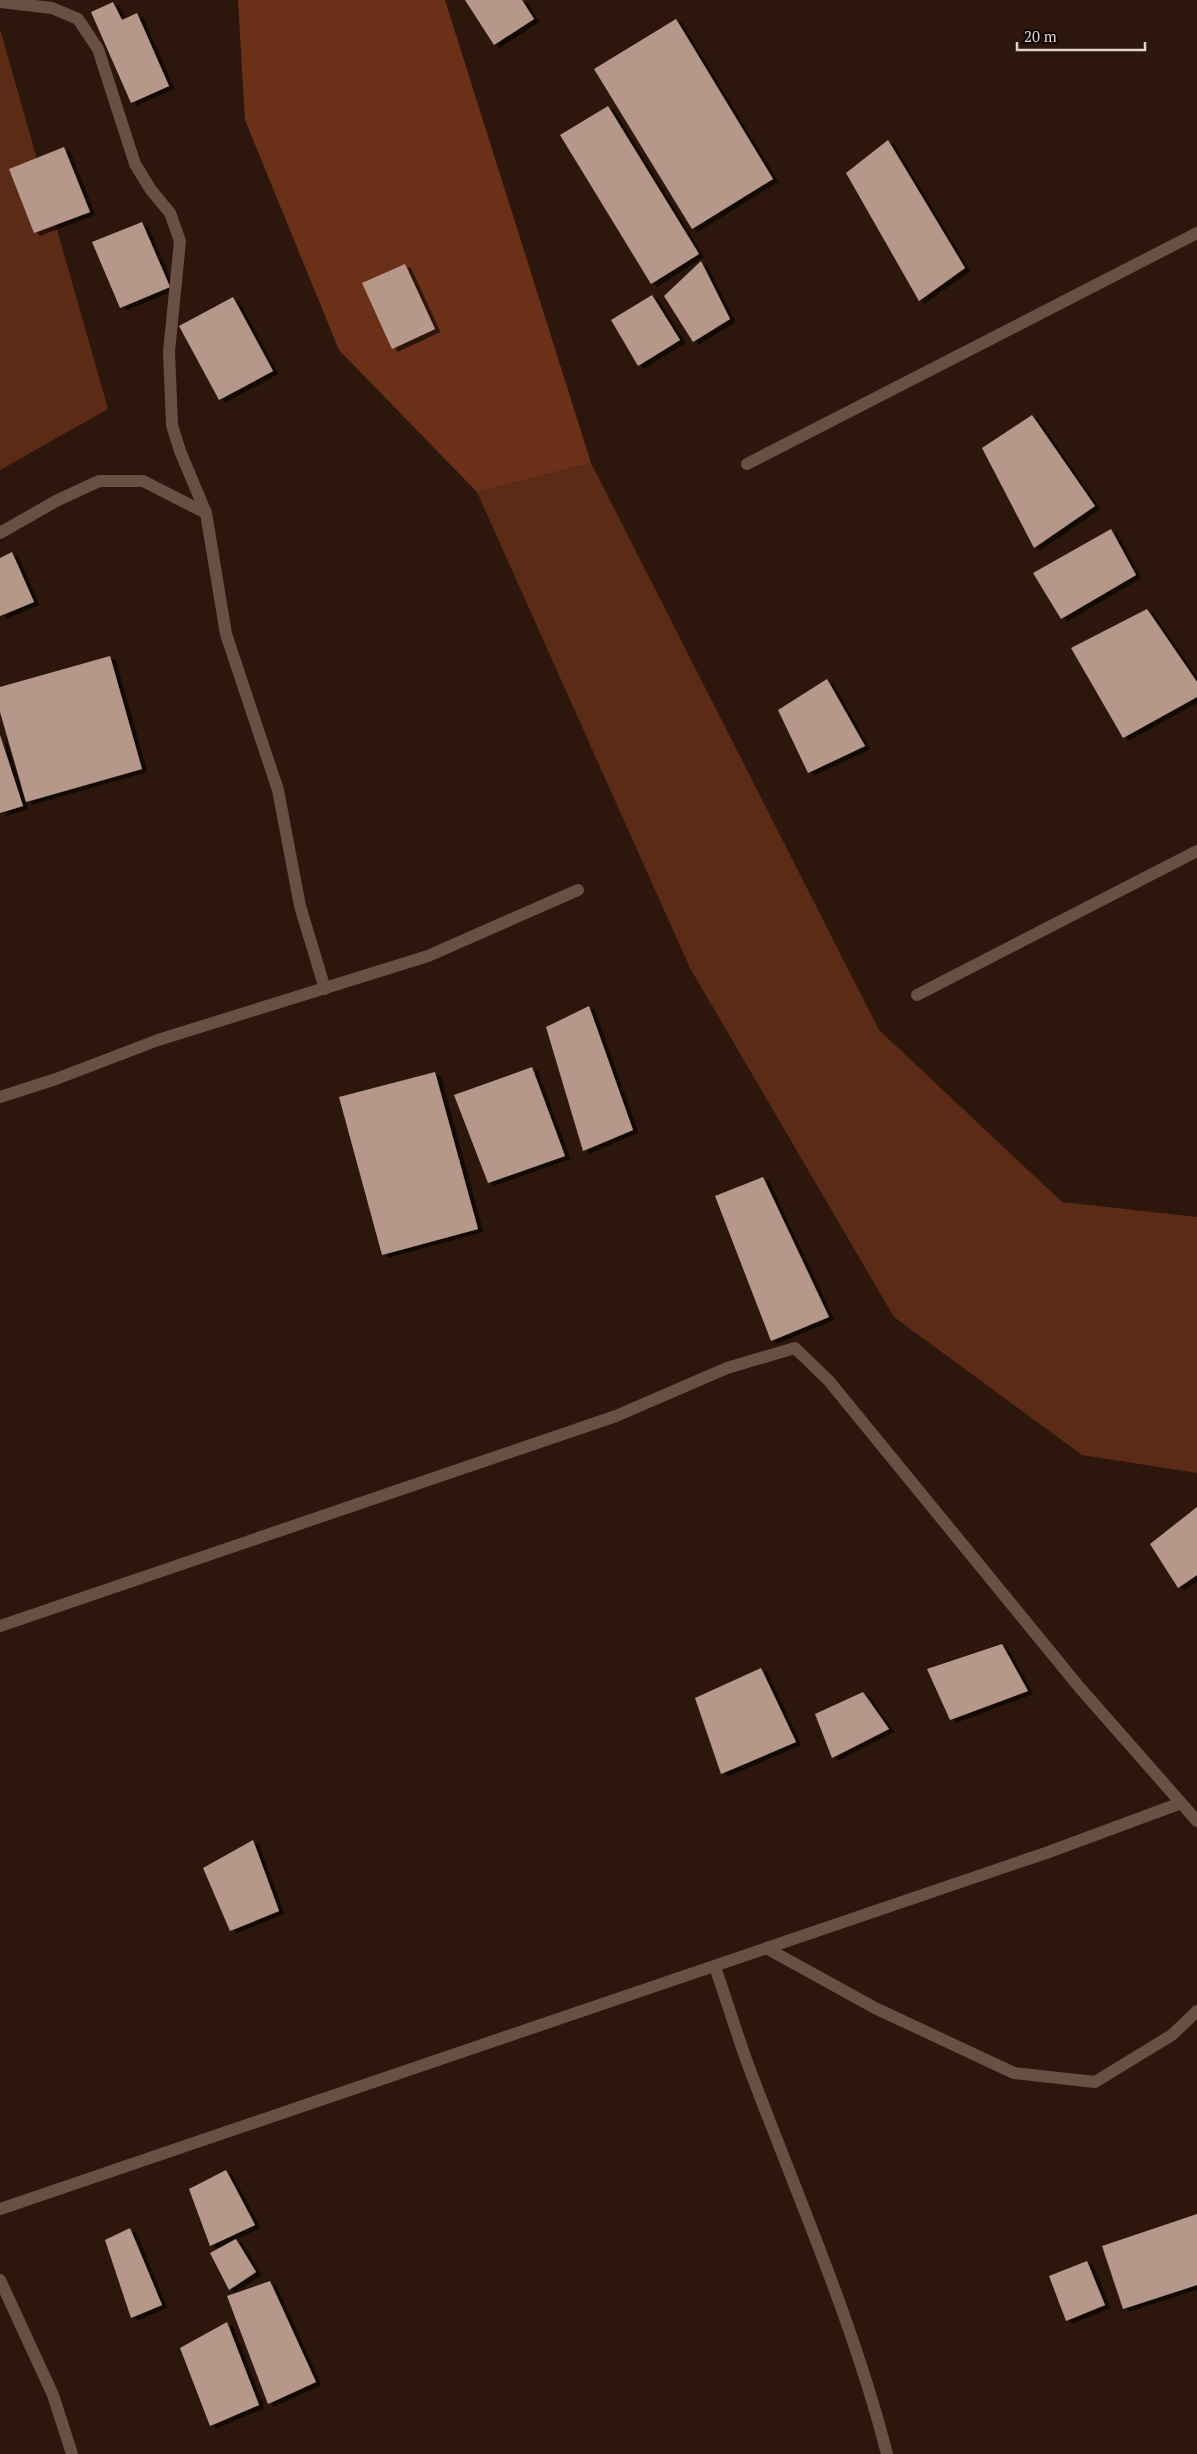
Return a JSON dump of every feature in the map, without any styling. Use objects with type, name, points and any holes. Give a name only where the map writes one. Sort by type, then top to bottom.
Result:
[{"type":"street","points":[[2,1],[52,8],[78,20],[98,49],[135,164],[151,190],[170,213],[180,241],[169,352],[172,425],[180,451],[206,514],[226,634],[278,790],[300,906],[325,989]]},
{"type":"street","points":[[747,464],[1197,233]]},
{"type":"street","points":[[0,533],[56,501],[100,481],[143,481],[206,514]]},
{"type":"street","points":[[918,995],[1197,851]]},
{"type":"street","points":[[0,1097],[56,1079],[158,1040],[428,956],[578,890]]},
{"type":"street","points":[[0,1626],[616,1416],[726,1368],[796,1348],[829,1381],[1080,1688],[1197,1821]]},
{"type":"street","points":[[0,2209],[768,1949],[1046,1853],[1180,1803]]},
{"type":"street","points":[[768,1949],[875,2008],[1014,2073],[1095,2082],[1172,2035],[1197,2011]]},
{"type":"street","points":[[715,1967],[752,2076],[820,2252],[864,2378],[887,2454]]},
{"type":"street","points":[[0,2280],[53,2394],[72,2454]]},
{"type":"shaded area","points":[[238,0],[445,0],[591,463],[477,492],[339,350],[245,120]]},
{"type":"shaded area","points":[[0,29],[108,409],[0,470]]},
{"type":"shaded area","points":[[591,463],[879,1030],[1062,1202],[1197,1217],[1197,1473],[1082,1455],[894,1317],[690,968],[477,492]]},
{"type":"building","points":[[465,0],[522,0],[534,19],[494,45]]},
{"type":"building","points":[[113,2],[122,20],[137,13],[169,86],[131,103],[91,12]]},
{"type":"building","points":[[676,19],[773,179],[692,229],[594,69]]},
{"type":"building","points":[[608,106],[699,254],[651,284],[560,135]]},
{"type":"building","points":[[888,140],[965,268],[919,301],[846,173]]},
{"type":"building","points":[[64,147],[90,212],[34,233],[9,169]]},
{"type":"building","points":[[142,222],[170,287],[120,308],[92,242]]},
{"type":"building","points":[[701,261],[730,319],[693,342],[664,296]]},
{"type":"building","points":[[405,264],[435,329],[392,349],[362,283]]},
{"type":"building","points":[[652,295],[680,340],[638,366],[611,320]]},
{"type":"building","points":[[233,297],[273,371],[219,400],[179,326]]},
{"type":"building","points":[[1032,415],[1095,506],[1034,548],[982,448]]},
{"type":"building","points":[[1111,529],[1136,575],[1061,619],[1033,573]]},
{"type":"building","points":[[12,552],[34,602],[0,616],[0,558]]},
{"type":"building","points":[[1147,609],[1197,682],[1197,697],[1123,738],[1071,648]]},
{"type":"building","points":[[110,656],[142,769],[26,802],[0,712],[0,687]]},
{"type":"building","points":[[827,679],[865,746],[808,773],[778,710]]},
{"type":"building","points":[[0,735],[23,806],[0,813]]},
{"type":"building","points":[[589,1006],[633,1130],[583,1151],[546,1027]]},
{"type":"building","points":[[532,1067],[565,1156],[488,1183],[454,1095]]},
{"type":"building","points":[[435,1072],[478,1229],[382,1255],[339,1097]]},
{"type":"building","points":[[763,1177],[829,1317],[771,1341],[715,1196]]},
{"type":"building","points":[[1197,1507],[1197,1575],[1178,1588],[1150,1544]]},
{"type":"building","points":[[1002,1644],[1028,1691],[950,1720],[927,1669]]},
{"type":"building","points":[[761,1668],[796,1742],[721,1774],[695,1698]]},
{"type":"building","points":[[863,1692],[889,1729],[832,1758],[815,1714]]},
{"type":"building","points":[[253,1840],[279,1911],[230,1931],[203,1868]]},
{"type":"building","points":[[226,2170],[255,2225],[210,2246],[189,2189]]},
{"type":"building","points":[[1197,2214],[1197,2285],[1123,2309],[1102,2246]]},
{"type":"building","points":[[130,2228],[162,2305],[131,2318],[105,2240]]},
{"type":"building","points":[[236,2239],[256,2272],[229,2290],[210,2253]]},
{"type":"building","points":[[1087,2261],[1105,2305],[1066,2321],[1049,2276]]},
{"type":"building","points":[[270,2281],[316,2382],[268,2404],[227,2296]]},
{"type":"building","points":[[227,2322],[259,2405],[210,2426],[180,2348]]}]
